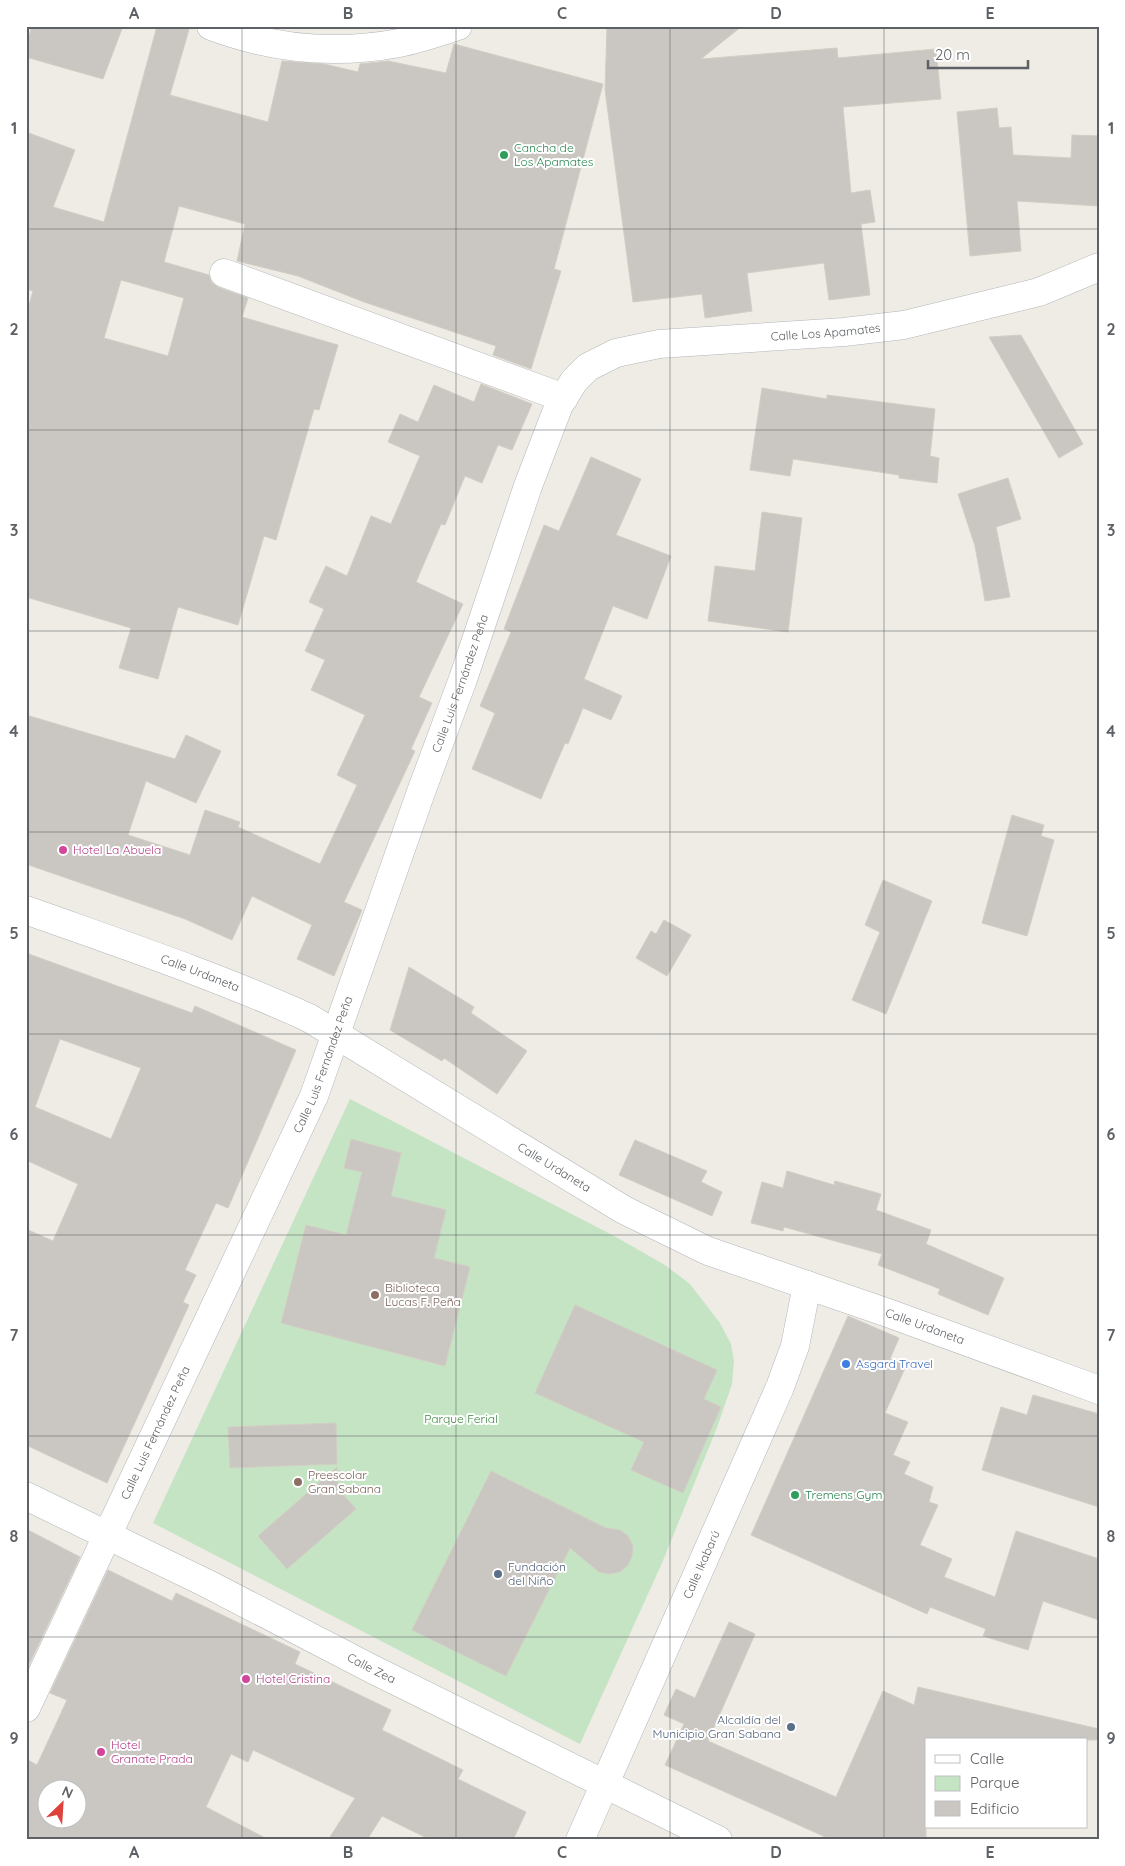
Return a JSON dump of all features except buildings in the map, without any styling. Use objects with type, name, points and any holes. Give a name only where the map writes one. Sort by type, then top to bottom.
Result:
[{"type":"street","points":[[211,26],[270,43],[302,48],[339,50],[400,43],[458,26]]},
{"type":"street","name":"Calle Los Apamates","points":[[564,398],[574,380],[588,367],[616,353],[659,344],[844,332],[904,326],[1039,292],[1099,267]]},
{"type":"street","points":[[224,273],[564,398]]},
{"type":"street","name":"Calle Luis Fernández Peña","points":[[26,1708],[314,1096],[421,792],[463,680],[528,486],[564,398]]},
{"type":"street","name":"Calle Urdaneta","points":[[26,910],[273,1002],[336,1034],[624,1210],[708,1250],[1099,1390]]},
{"type":"street","name":"Calle Ikabarú","points":[[580,1840],[780,1387],[795,1346],[807,1285]]},
{"type":"street","name":"Calle Zea","points":[[26,1496],[206,1583],[374,1670],[718,1840]]},
{"type":"green space","name":"Parque Ferial","points":[[350,1099],[616,1237],[665,1265],[690,1284],[720,1323],[731,1344],[734,1361],[732,1384],[718,1425],[662,1563],[580,1744],[153,1523]]},
{"type":"place","name":"Cancha de Los Apamates","points":[[504,155]]},
{"type":"place","name":"Hotel La Abuela","points":[[63,850]]},
{"type":"place","name":"Biblioteca Lucas F. Peña","points":[[375,1295]]},
{"type":"place","name":"Asgard Travel","points":[[846,1364]]},
{"type":"place","name":"Preescolar Gran Sabana","points":[[298,1482]]},
{"type":"place","name":"Tremens Gym","points":[[795,1495]]},
{"type":"place","name":"Fundación del Niño","points":[[498,1574]]},
{"type":"place","name":"Hotel Cristina","points":[[246,1679]]},
{"type":"place","name":"Alcaldía del Municipio Gran Sabana","points":[[791,1727]]},
{"type":"place","name":"Hotel Granate Prada","points":[[101,1752]]}]
